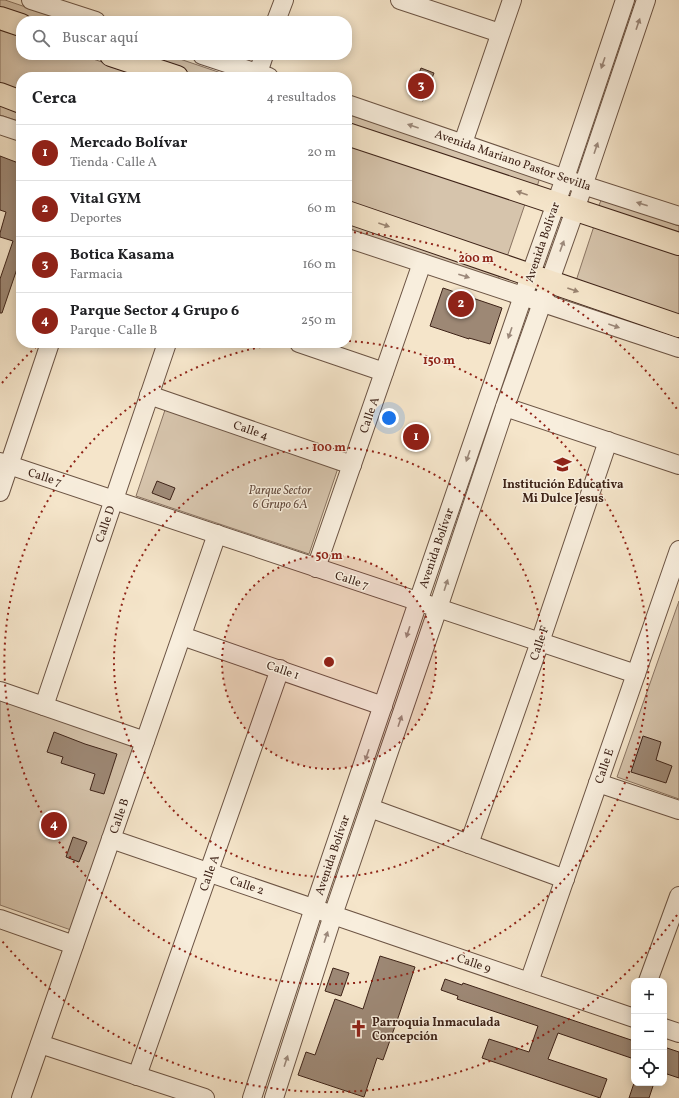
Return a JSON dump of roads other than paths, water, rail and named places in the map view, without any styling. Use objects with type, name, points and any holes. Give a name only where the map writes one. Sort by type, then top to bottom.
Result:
[{"type":"main road","points":[[0,18],[16,23]]},
{"type":"main road","points":[[126,60],[162,72]]},
{"type":"main road","points":[[0,94],[16,100]]},
{"type":"main road","points":[[352,136],[679,244]]},
{"type":"main road","points":[[352,214],[679,326]]},
{"type":"street","points":[[31,0],[59,4],[85,16]]},
{"type":"street","points":[[278,16],[284,0]]},
{"type":"street","points":[[400,0],[500,33]]},
{"type":"street","points":[[463,143],[512,0]]},
{"type":"street","name":"Avenida Bolívar","points":[[252,1098],[314,908],[523,296],[540,278],[565,207],[565,178],[625,0]]},
{"type":"street","name":"Avenida Bolívar","points":[[565,207],[583,185],[646,0]]},
{"type":"street","points":[[218,60],[255,72]]},
{"type":"street","points":[[264,60],[264,72]]},
{"type":"street","name":"Avenida Mariano Pastor Sevilla","points":[[352,106],[583,185],[679,216]]},
{"type":"street","points":[[0,125],[16,130]]},
{"type":"street","points":[[352,240],[679,348]]},
{"type":"street","name":"Calle A","points":[[316,568],[422,263]]},
{"type":"street","name":"Avenida Bolívar","points":[[274,1098],[505,407],[542,302],[540,278]]},
{"type":"street","points":[[0,492],[5,463],[48,348]]},
{"type":"street","name":"Calle D","points":[[44,706],[165,348]]},
{"type":"street","points":[[314,348],[384,372]]},
{"type":"street","name":"Calle 4","points":[[149,395],[352,465]]},
{"type":"street","points":[[505,407],[679,465]]},
{"type":"street","name":"Calle F","points":[[469,844],[540,642],[608,441]]},
{"type":"street","name":"Calle 7","points":[[5,463],[636,674]]},
{"type":"street","name":"Calle B","points":[[21,1098],[217,534]]},
{"type":"street","name":"Calle E","points":[[530,982],[636,674],[675,576],[679,550]]},
{"type":"street","name":"Calle 1","points":[[182,636],[383,706]]},
{"type":"street","name":"Calle A","points":[[137,1076],[280,669]]},
{"type":"street","points":[[0,691],[145,741]]},
{"type":"street","points":[[598,783],[679,810]]},
{"type":"street","points":[[370,808],[565,879]]},
{"type":"street","name":"Calle 2","points":[[111,839],[314,908]]},
{"type":"street","points":[[649,978],[679,896]]},
{"type":"street","name":"Calle 9","points":[[314,908],[631,1017]]},
{"type":"street","points":[[0,919],[74,945]]},
{"type":"street","points":[[667,1029],[679,1033]]},
{"type":"street","points":[[40,1044],[205,1098]]},
{"type":"place","name":"Botica Kasama","points":[[421,86]]},
{"type":"place","name":"Vital GYM","points":[[461,304]]},
{"type":"place","name":"Mercado Bolívar","points":[[416,437]]},
{"type":"place","name":"Institución Educativa Mi Dulce Jesus","points":[[563,465]]},
{"type":"place","name":"Parque Sector 4 Grupo 6","points":[[54,825]]},
{"type":"place","name":"Parroquia Inmaculada Concepción","points":[[359,1029]]},
{"type":"park label","name":"Parque Sector 6 Grupo 6A","points":[[280,497]]}]
